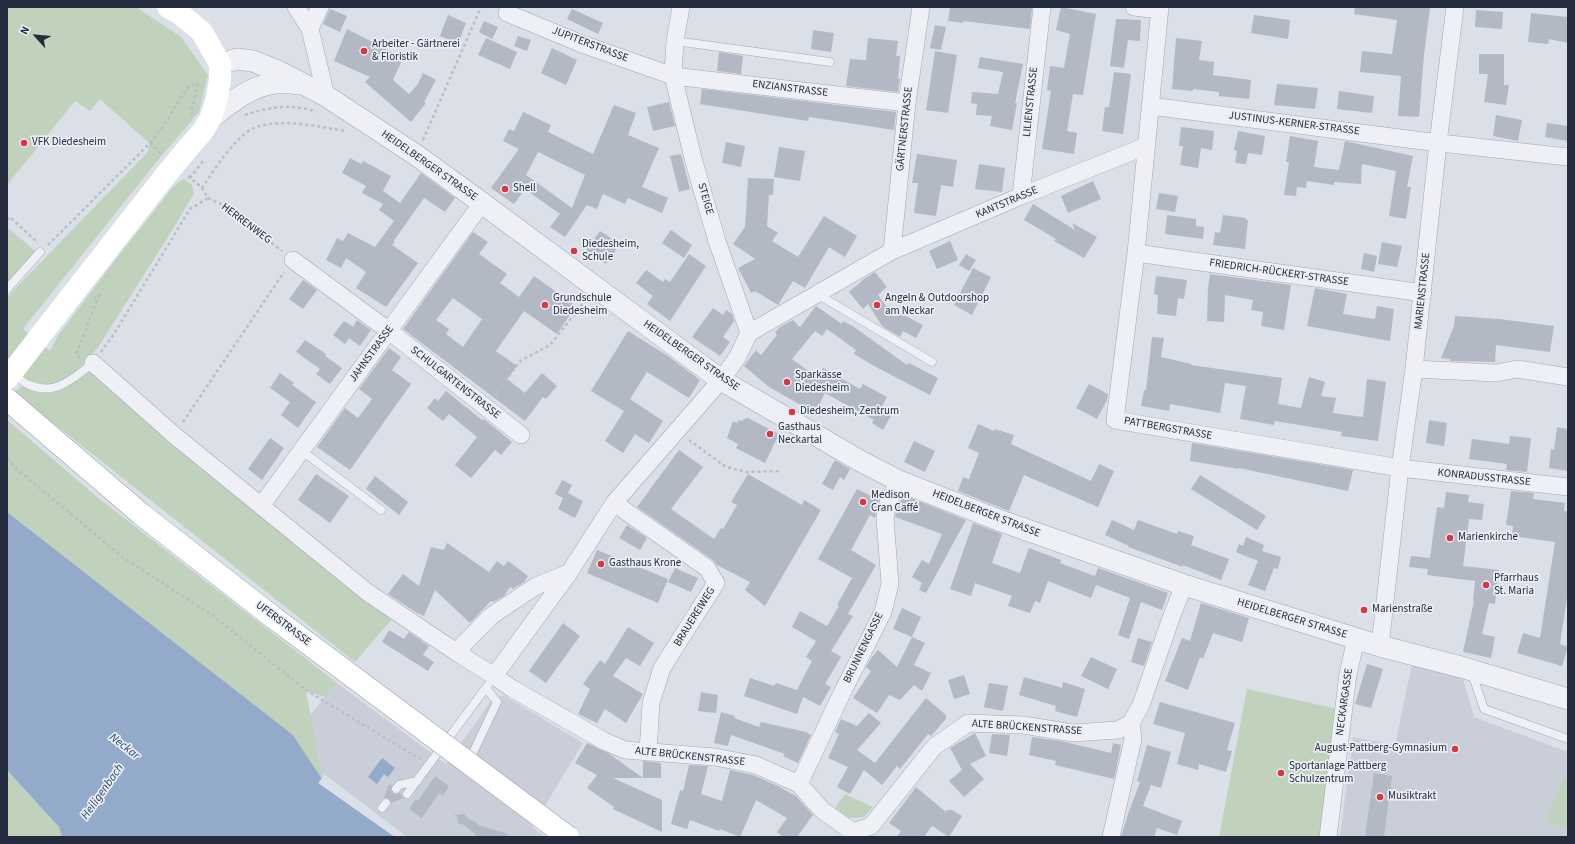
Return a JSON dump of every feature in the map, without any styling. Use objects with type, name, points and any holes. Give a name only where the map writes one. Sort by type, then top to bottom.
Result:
[{"type":"main road","points":[[7,379],[206,125],[216,102],[220,80],[220,64],[202,32],[179,13],[168,7]]},
{"type":"main road","name":"UFERSTRASSE","points":[[7,399],[141,514],[274,618],[568,837]]},
{"type":"street","points":[[296,7],[310,29],[322,104]]},
{"type":"street","points":[[310,29],[320,7]]},
{"type":"street","name":"STEIGE","points":[[681,7],[675,41],[673,76],[694,162],[717,241],[749,333]]},
{"type":"street","name":"GÄRTNERSTRASSE","points":[[892,251],[907,103],[921,7]]},
{"type":"street","name":"LILIENSTRASSE","points":[[1021,196],[1042,7]]},
{"type":"street","points":[[1134,7],[1160,8],[1146,146]]},
{"type":"street","name":"MARIENSTRASSE","points":[[1380,646],[1400,468],[1423,293],[1438,143],[1455,7]]},
{"type":"street","name":"JUPITERSTRASSE","points":[[507,13],[582,44],[673,76]]},
{"type":"street","name":"HEIDELBERGER STRASSE","points":[[220,64],[237,59],[253,61],[280,72],[303,84],[322,104],[416,156],[722,380],[862,462],[899,481],[1001,521],[1184,585],[1356,639],[1471,670],[1568,699]]},
{"type":"street","name":"ENZIANSTRASSE","points":[[673,76],[907,103]]},
{"type":"street","points":[[206,125],[235,100],[258,87],[276,83],[303,84]]},
{"type":"street","name":"JUSTINUS-KERNER-STRASSE","points":[[1150,106],[1438,143],[1568,157]]},
{"type":"street","name":"KANTSTRASSE","points":[[749,333],[892,251],[1021,196],[1146,146]]},
{"type":"street","name":"PATTBERGSTRASSE","points":[[1146,146],[1136,253],[1114,420],[1400,468]]},
{"type":"street","name":"JAHNSTRASSE","points":[[261,506],[482,203]]},
{"type":"street","name":"FRIEDRICH-RÜCKERT-STRASSE","points":[[1136,253],[1423,293]]},
{"type":"street","points":[[293,260],[389,331]]},
{"type":"street","name":"SCHULGARTENSTRASSE","points":[[389,331],[521,435]]},
{"type":"street","points":[[93,363],[174,435],[367,592],[456,652],[490,682],[569,573],[614,503],[722,380],[737,358],[749,333]]},
{"type":"street","points":[[1414,369],[1496,373],[1517,369],[1568,377]]},
{"type":"street","name":"KONRADUSSTRASSE","points":[[1400,468],[1568,487]]},
{"type":"street","name":"BRUNNENGASSE","points":[[799,784],[842,693],[883,612],[890,584],[885,518],[888,503],[899,481]]},
{"type":"street","name":"BRAUEREIWEG","points":[[614,503],[707,568],[716,583],[662,668],[651,704],[648,752]]},
{"type":"street","points":[[456,652],[491,616],[536,586],[569,573]]},
{"type":"street","points":[[1111,837],[1133,739],[1131,723],[1141,705],[1184,585]]},
{"type":"street","name":"NECKARGASSE","points":[[1328,837],[1348,674],[1356,639]]},
{"type":"street","name":"ALTE BRÜCKENSTRASSE","points":[[490,682],[513,689],[604,741],[625,750],[715,757],[756,764],[799,784],[822,810],[855,835],[871,826],[934,747],[968,723],[1023,725],[1073,732],[1118,730],[1131,723]]},
{"type":"lane","points":[[675,41],[830,62]]},
{"type":"lane","points":[[7,289],[42,250]]},
{"type":"lane","points":[[817,294],[932,362]]},
{"type":"lane","points":[[7,367],[26,384],[46,390],[64,384],[93,363]]},
{"type":"lane","points":[[302,451],[381,510]]},
{"type":"lane","points":[[1471,670],[1484,709],[1568,739]]},
{"type":"lane","points":[[407,794],[490,682]]},
{"type":"lane","points":[[490,682],[496,702],[471,757],[474,764],[572,837]]},
{"type":"lane","points":[[396,789],[399,785],[417,781]]},
{"type":"path","points":[[416,156],[482,7]]},
{"type":"path","points":[[7,220],[10,217],[42,250],[150,143],[167,121],[188,87],[198,84],[191,112],[206,125]]},
{"type":"path","points":[[240,117],[264,108],[283,106],[311,110],[322,104]]},
{"type":"path","points":[[86,304],[99,295],[76,355],[93,363],[114,334],[190,209],[208,198],[202,188],[233,146],[248,132],[263,125],[296,123],[350,132]]},
{"type":"path","name":"HERRENWEG","points":[[208,198],[223,205],[293,260]]},
{"type":"path","points":[[174,435],[293,260]]},
{"type":"path","points":[[486,408],[520,361],[550,345],[596,288]]},
{"type":"path","points":[[677,431],[726,467],[747,472],[780,470]]},
{"type":"path","points":[[7,459],[17,470],[121,556],[216,618],[306,690],[429,765]]},
{"type":"shaded area","name":"August-Pattberg-Gymnasium","points":[[1412,664],[1463,679],[1474,717],[1568,752],[1568,837],[1340,837],[1353,737],[1395,745]]},
{"type":"shaded area","points":[[337,683],[446,764],[491,701],[503,695],[583,743],[532,827],[545,837],[407,837],[324,774],[322,779],[293,735]]},
{"type":"green space","points":[[7,7],[136,7],[181,37],[208,75],[199,112],[158,160],[23,329],[50,351],[57,337],[174,186],[183,179],[192,185],[194,193],[97,349],[77,370],[55,384],[42,385],[27,380],[7,363],[7,297],[148,152],[149,143],[100,99],[90,111],[75,101],[7,185]]},
{"type":"green space","points":[[7,227],[35,251],[40,252],[7,289]]},
{"type":"green space","points":[[93,363],[174,435],[168,442],[393,618],[355,662],[14,392],[26,384],[46,390]]},
{"type":"green space","points":[[7,420],[97,497],[337,683],[325,697],[306,691],[322,779],[293,735],[7,512]]},
{"type":"green space","name":"Sportanlage Pattberg Schulzentrum","points":[[1247,689],[1338,709],[1322,837],[1219,837]]},
{"type":"green space","points":[[7,770],[59,827],[62,837],[7,837]]},
{"type":"green space","points":[[1563,779],[1568,781],[1568,829],[1546,821]]},
{"type":"green space","points":[[845,794],[873,807],[864,817],[849,818],[835,808]]},
{"type":"water","points":[[7,512],[293,735],[322,779],[319,783],[395,837],[62,837],[59,827],[7,770]]},
{"type":"water","points":[[382,758],[395,768],[388,777],[384,774],[377,784],[368,777]]},
{"type":"pier","points":[[323,777],[324,779],[321,783],[397,837],[318,783]]},
{"type":"building","points":[[950,7],[1032,7],[1030,29],[963,21],[963,23],[948,21]]},
{"type":"building","points":[[1061,7],[1096,14],[1083,95],[1073,94],[1067,131],[1077,133],[1074,154],[1042,149],[1051,91],[1047,90],[1050,66],[1064,68],[1070,34],[1056,30]]},
{"type":"building","points":[[1355,7],[1430,8],[1424,55],[1419,117],[1398,116],[1401,76],[1360,72],[1362,51],[1392,54],[1397,20],[1354,14]]},
{"type":"building","points":[[330,9],[347,16],[340,32],[323,24]]},
{"type":"building","points":[[572,9],[603,23],[598,34],[567,19]]},
{"type":"building","points":[[1476,10],[1503,12],[1502,29],[1475,27]]},
{"type":"building","points":[[1531,13],[1568,17],[1568,43],[1549,39],[1548,44],[1528,42]]},
{"type":"building","points":[[448,15],[466,23],[458,44],[440,36]]},
{"type":"building","points":[[1254,15],[1290,20],[1288,39],[1251,33]]},
{"type":"building","points":[[1116,19],[1141,20],[1140,41],[1128,40],[1124,68],[1110,66]]},
{"type":"building","points":[[484,21],[498,27],[492,39],[479,32]]},
{"type":"building","points":[[935,25],[946,27],[941,50],[930,48]]},
{"type":"building","points":[[347,29],[403,58],[393,80],[409,94],[418,84],[423,73],[436,80],[424,102],[426,103],[411,122],[365,82],[370,77],[334,61]]},
{"type":"building","points":[[813,30],[834,33],[831,52],[811,49]]},
{"type":"building","points":[[518,36],[531,40],[527,51],[514,46]]},
{"type":"building","points":[[486,38],[517,52],[510,69],[478,55]]},
{"type":"building","points":[[868,38],[898,41],[896,56],[900,56],[898,79],[900,79],[898,92],[846,86],[850,59],[866,60]]},
{"type":"building","points":[[1176,38],[1202,41],[1199,60],[1214,62],[1213,75],[1251,80],[1249,99],[1219,96],[1219,92],[1193,89],[1193,91],[1172,89]]},
{"type":"building","points":[[552,48],[577,60],[566,85],[541,73]]},
{"type":"building","points":[[935,51],[957,55],[948,113],[926,110]]},
{"type":"building","points":[[719,52],[743,56],[741,74],[717,71]]},
{"type":"building","points":[[1479,54],[1504,54],[1504,85],[1509,85],[1506,105],[1484,102],[1488,74],[1479,74]]},
{"type":"building","points":[[980,57],[1023,64],[1015,103],[1017,103],[1012,130],[990,126],[992,116],[976,115],[977,104],[971,103],[972,92],[998,94],[1003,72],[978,68]]},
{"type":"building","points":[[1114,72],[1131,74],[1123,134],[1102,131],[1105,107],[1109,107]]},
{"type":"building","points":[[1277,84],[1318,88],[1315,109],[1274,105]]},
{"type":"building","points":[[702,89],[896,112],[894,130],[809,117],[808,121],[700,104]]},
{"type":"building","points":[[1339,91],[1374,96],[1372,113],[1337,109]]},
{"type":"building","points":[[669,102],[675,126],[653,131],[647,107]]},
{"type":"building","points":[[614,105],[636,113],[628,135],[659,148],[642,187],[668,198],[662,213],[628,198],[625,204],[603,194],[597,209],[587,205],[565,237],[550,227],[560,214],[525,189],[514,204],[491,188],[519,149],[503,141],[509,129],[514,131],[523,112],[551,125],[548,132],[593,154]],"holes":[[[538,152],[585,175],[572,208],[526,175]]]},
{"type":"building","points":[[1496,115],[1522,120],[1518,141],[1493,136]]},
{"type":"building","points":[[1547,123],[1568,126],[1568,141],[1545,137]]},
{"type":"building","points":[[1181,127],[1214,131],[1212,150],[1201,148],[1198,168],[1180,165],[1183,146],[1179,146]]},
{"type":"building","points":[[1238,131],[1265,136],[1262,155],[1248,153],[1246,164],[1235,163],[1237,151],[1234,150]]},
{"type":"building","points":[[1290,136],[1318,141],[1314,167],[1339,170],[1345,141],[1413,156],[1407,187],[1411,187],[1406,219],[1389,216],[1396,171],[1362,164],[1361,184],[1334,182],[1334,185],[1307,181],[1306,188],[1297,187],[1296,196],[1284,195],[1289,162],[1286,162]]},
{"type":"building","points":[[726,142],[745,146],[741,167],[722,163]]},
{"type":"building","points":[[779,147],[805,151],[800,181],[774,177]]},
{"type":"building","points":[[681,154],[690,189],[679,192],[670,156]]},
{"type":"building","points":[[917,154],[957,160],[953,187],[941,185],[936,216],[914,213],[918,183],[912,183]]},
{"type":"building","points":[[350,158],[361,164],[363,161],[391,176],[383,191],[400,203],[421,173],[455,198],[445,212],[424,198],[393,242],[395,242],[392,245],[418,263],[386,307],[356,288],[366,272],[346,258],[341,268],[326,260],[337,238],[343,241],[348,233],[375,247],[394,221],[379,210],[383,204],[362,193],[366,186],[342,173]]},
{"type":"building","points":[[979,164],[1005,168],[1002,192],[975,189]]},
{"type":"building","points":[[748,178],[774,179],[773,195],[769,195],[767,226],[778,233],[772,241],[798,257],[824,216],[857,236],[845,257],[829,247],[805,288],[793,281],[778,305],[755,291],[751,293],[738,268],[755,259],[733,244],[745,227]]},
{"type":"building","points":[[1093,181],[1101,199],[1068,213],[1061,196]]},
{"type":"building","points":[[1159,193],[1178,196],[1175,212],[1156,209]]},
{"type":"building","points":[[1033,204],[1075,230],[1072,223],[1097,237],[1084,258],[1054,241],[1056,239],[1024,220]]},
{"type":"building","points":[[1167,215],[1196,219],[1196,226],[1204,227],[1203,239],[1165,234]]},
{"type":"building","points":[[1223,215],[1246,218],[1246,220],[1248,220],[1245,249],[1213,245],[1215,232],[1220,233]]},
{"type":"building","points":[[671,230],[692,245],[684,258],[662,243]]},
{"type":"building","points":[[600,231],[620,244],[606,264],[586,250]]},
{"type":"building","points":[[473,232],[488,242],[479,254],[507,274],[500,283],[519,297],[534,276],[576,306],[557,334],[524,311],[496,351],[517,366],[507,379],[525,393],[542,373],[557,386],[546,399],[543,397],[525,421],[403,329]],"holes":[[[453,298],[482,319],[463,347],[446,334],[449,329],[436,320]]]},
{"type":"building","points":[[950,241],[958,260],[937,269],[929,251]]},
{"type":"building","points":[[1382,242],[1402,246],[1397,267],[1378,264]]},
{"type":"building","points":[[1364,253],[1377,256],[1374,272],[1361,269]]},
{"type":"building","points":[[689,254],[706,266],[670,321],[647,304],[653,296],[636,283],[646,270],[663,282],[665,279],[670,282]]},
{"type":"building","points":[[966,254],[976,260],[969,271],[959,265]]},
{"type":"building","points":[[973,268],[991,277],[972,315],[954,305]]},
{"type":"building","name":"Angeln & Outdoorshop am Neckar","points":[[875,272],[887,287],[878,295],[886,306],[923,325],[916,338],[903,331],[900,337],[882,326],[868,304],[863,309],[849,292]]},
{"type":"building","points":[[1210,274],[1291,285],[1284,330],[1261,326],[1263,312],[1251,310],[1253,300],[1225,295],[1224,322],[1207,321]]},
{"type":"building","points":[[1156,276],[1187,280],[1184,299],[1178,298],[1176,316],[1157,314],[1158,295],[1154,294]]},
{"type":"building","points":[[303,280],[317,290],[303,309],[289,299]]},
{"type":"building","points":[[1315,288],[1347,294],[1343,314],[1375,319],[1377,306],[1394,309],[1390,341],[1307,326]]},
{"type":"building","points":[[816,306],[842,324],[843,321],[854,327],[907,365],[909,363],[938,378],[930,395],[854,354],[856,350],[827,329],[822,336],[815,331],[792,359],[818,378],[823,368],[860,389],[863,384],[887,397],[882,406],[893,412],[883,430],[872,423],[874,420],[825,393],[815,413],[769,387],[744,366],[756,350],[761,355],[777,335],[775,332],[780,327],[793,320],[800,327]]},
{"type":"building","points":[[713,308],[723,315],[726,310],[732,314],[734,321],[723,337],[730,342],[720,356],[692,337]]},
{"type":"building","points":[[1455,316],[1499,319],[1554,326],[1550,352],[1496,345],[1495,362],[1450,361],[1450,359],[1441,358],[1454,326]]},
{"type":"building","points":[[357,320],[371,330],[360,346],[349,338],[345,344],[333,335],[344,321],[353,327]]},
{"type":"building","points":[[628,331],[668,356],[700,380],[689,398],[647,372],[630,399],[663,421],[649,443],[635,434],[623,453],[605,441],[624,411],[591,391]]},
{"type":"building","points":[[1152,337],[1164,338],[1161,357],[1191,365],[1282,378],[1278,404],[1301,408],[1309,377],[1325,382],[1321,396],[1336,398],[1333,413],[1363,417],[1367,379],[1386,382],[1378,441],[1341,436],[1342,432],[1275,421],[1274,425],[1240,419],[1246,386],[1225,383],[1220,413],[1170,404],[1169,411],[1141,406],[1144,390],[1146,390]]},
{"type":"building","points":[[305,340],[326,354],[325,356],[342,368],[330,384],[316,374],[320,369],[296,352]]},
{"type":"building","points":[[389,348],[401,357],[392,370],[411,384],[350,470],[317,447],[345,408],[358,418],[372,399],[359,389]]},
{"type":"building","points":[[280,373],[294,383],[292,385],[316,402],[298,428],[281,415],[290,402],[270,388]]},
{"type":"building","points":[[1089,384],[1108,394],[1107,400],[1097,419],[1076,408]]},
{"type":"building","points":[[446,391],[512,442],[501,455],[495,450],[471,478],[455,465],[477,437],[449,414],[443,421],[427,408],[435,398],[438,401]]},
{"type":"building","points":[[748,418],[779,434],[765,463],[736,448],[738,444],[727,438],[733,421],[737,423],[739,420],[742,421]]},
{"type":"building","points":[[1429,420],[1447,423],[1444,446],[1426,443]]},
{"type":"building","points":[[978,424],[994,431],[995,429],[1014,435],[1011,444],[1091,481],[1099,464],[1114,471],[1098,507],[1024,475],[1009,511],[958,491],[963,477],[969,479],[979,453],[968,448]]},
{"type":"building","points":[[1557,427],[1568,429],[1568,471],[1549,468],[1551,449],[1554,450]]},
{"type":"building","points":[[1510,436],[1531,438],[1527,472],[1506,470],[1507,464],[1469,459],[1472,439],[1509,444]]},
{"type":"building","points":[[270,438],[284,448],[262,480],[248,469]]},
{"type":"building","points":[[914,441],[935,451],[925,472],[904,462]]},
{"type":"building","points":[[1192,443],[1353,470],[1348,491],[1239,468],[1190,461]]},
{"type":"building","points":[[679,450],[703,467],[671,509],[714,539],[721,528],[723,529],[737,505],[731,502],[748,474],[802,505],[804,500],[821,510],[765,606],[745,590],[750,582],[717,565],[713,560],[637,507]]},
{"type":"building","points":[[835,460],[850,469],[844,480],[840,477],[833,490],[822,484]]},
{"type":"building","points":[[316,474],[349,496],[330,523],[298,500]]},
{"type":"building","points":[[1200,475],[1266,516],[1257,530],[1191,489]]},
{"type":"building","points":[[375,476],[408,502],[399,515],[366,489]]},
{"type":"building","points":[[562,480],[572,485],[568,493],[583,501],[575,518],[558,509],[563,498],[555,494]]},
{"type":"building","points":[[857,489],[879,500],[875,518],[870,515],[851,550],[876,565],[848,614],[853,616],[831,651],[841,657],[825,684],[831,687],[820,706],[803,697],[797,714],[744,696],[750,678],[774,686],[776,683],[797,690],[812,661],[806,657],[816,641],[792,627],[800,611],[827,626],[839,606],[837,605],[852,578],[818,559]]},
{"type":"building","points":[[1511,491],[1534,493],[1533,499],[1565,503],[1564,511],[1568,511],[1568,591],[1560,644],[1568,647],[1562,666],[1517,653],[1523,633],[1540,638],[1555,542],[1512,536],[1513,526],[1506,525]]},
{"type":"building","name":"Marienkirche","points":[[1446,492],[1469,495],[1468,502],[1484,504],[1482,520],[1469,519],[1463,566],[1499,570],[1495,604],[1489,603],[1482,634],[1495,637],[1491,658],[1463,652],[1474,601],[1475,581],[1427,575],[1428,569],[1409,567],[1411,556],[1430,558],[1437,507],[1444,508]]},
{"type":"building","points":[[903,495],[966,520],[926,593],[919,590],[922,583],[912,577],[922,560],[929,564],[942,534],[895,517]]},
{"type":"building","points":[[1112,520],[1134,530],[1138,520],[1177,534],[1178,531],[1194,536],[1191,545],[1229,559],[1221,580],[1183,565],[1183,567],[1128,547],[1129,546],[1105,535]]},
{"type":"building","points":[[973,523],[1002,534],[992,563],[1020,573],[1029,548],[1061,560],[1060,563],[1095,576],[1098,568],[1168,593],[1162,610],[1141,602],[1129,639],[1118,635],[1130,598],[1096,585],[1091,598],[1048,581],[1040,603],[1035,601],[1030,613],[1008,606],[1012,596],[975,583],[971,596],[950,589]]},
{"type":"building","points":[[627,525],[647,538],[640,550],[619,538]]},
{"type":"building","points":[[1246,537],[1264,545],[1262,551],[1281,557],[1278,569],[1274,568],[1265,591],[1248,585],[1258,561],[1236,552],[1239,544],[1243,546]]},
{"type":"building","points":[[447,543],[489,572],[497,561],[504,566],[508,561],[528,576],[524,582],[513,589],[510,587],[504,596],[493,602],[491,601],[470,623],[435,590],[424,616],[388,594],[403,574],[419,586],[431,547],[444,550]]},
{"type":"building","points":[[597,550],[668,579],[658,603],[587,573]]},
{"type":"building","points":[[675,568],[698,578],[691,592],[668,582]]},
{"type":"building","points":[[1201,603],[1249,618],[1242,642],[1213,633],[1203,659],[1200,657],[1188,690],[1165,681],[1182,638],[1190,641]]},
{"type":"building","points":[[902,608],[921,617],[912,637],[893,629]]},
{"type":"building","points":[[563,623],[580,636],[546,683],[529,671]]},
{"type":"building","points":[[628,627],[654,643],[640,666],[626,658],[613,676],[643,694],[626,723],[605,709],[597,723],[578,714],[590,689],[583,684],[600,660],[605,664]]},
{"type":"building","points":[[389,630],[404,639],[409,632],[429,646],[423,655],[434,662],[428,671],[382,642]]},
{"type":"building","points":[[912,637],[925,643],[914,665],[931,673],[922,691],[914,685],[900,700],[889,695],[877,713],[853,698],[871,671],[866,667],[878,650],[897,667]]},
{"type":"building","points":[[1138,638],[1152,642],[1144,666],[1131,662]]},
{"type":"building","points":[[1091,657],[1117,669],[1108,689],[1081,676]]},
{"type":"building","points":[[1367,664],[1383,669],[1371,708],[1355,704]]},
{"type":"building","points":[[964,675],[970,694],[954,699],[948,680]]},
{"type":"building","points":[[1024,677],[1062,688],[1063,682],[1085,689],[1077,717],[1055,711],[1056,706],[1019,695]]},
{"type":"building","points":[[989,683],[1008,686],[1003,711],[984,707]]},
{"type":"building","points":[[701,692],[718,695],[716,713],[698,711]]},
{"type":"building","points":[[926,698],[946,715],[946,719],[931,736],[928,734],[900,769],[897,766],[882,785],[864,770],[850,794],[837,787],[848,767],[828,758],[839,734],[835,732],[841,719],[857,726],[869,713],[881,723],[857,750],[875,763]]},
{"type":"building","points":[[1160,702],[1235,723],[1227,750],[1232,751],[1226,772],[1199,764],[1198,770],[1177,764],[1185,733],[1153,724]]},
{"type":"building","points":[[721,712],[735,716],[734,718],[759,727],[761,722],[806,732],[811,735],[798,763],[783,756],[785,754],[731,735],[728,746],[714,743]]},
{"type":"building","points":[[975,733],[986,756],[970,764],[984,779],[964,797],[949,781],[962,770],[950,748]]},
{"type":"building","points":[[992,734],[1010,735],[1007,756],[989,753]]},
{"type":"building","points":[[1032,737],[1061,741],[1111,753],[1113,743],[1121,745],[1114,779],[1055,765],[1056,761],[1029,755]]},
{"type":"building","points":[[587,743],[608,753],[643,778],[613,778],[662,800],[662,832],[613,809],[614,807],[587,788],[597,775],[575,763]]},
{"type":"building","points":[[1147,745],[1171,752],[1161,788],[1151,785],[1143,806],[1182,821],[1177,835],[1157,828],[1154,837],[1121,837],[1140,782],[1137,781]]},
{"type":"building","points":[[643,761],[661,763],[661,778],[643,778]]},
{"type":"building","points":[[689,765],[708,766],[701,794],[722,801],[730,770],[753,775],[776,785],[796,796],[813,815],[797,837],[783,837],[777,832],[787,818],[756,800],[740,837],[690,820],[687,829],[671,824],[680,790],[683,791]]},
{"type":"building","name":"Musiktrakt","points":[[1374,773],[1392,776],[1384,837],[1365,837]]},
{"type":"building","points":[[435,776],[449,786],[443,796],[439,793],[422,818],[409,809],[416,799],[418,801]]},
{"type":"building","points":[[389,784],[392,786],[392,793],[400,793],[403,798],[391,803],[389,798],[384,798]]},
{"type":"building","points":[[916,787],[946,812],[947,810],[952,810],[962,816],[949,837],[932,826],[924,837],[897,837],[901,831],[889,823]]},
{"type":"building","points":[[454,814],[464,814],[478,825],[508,834],[507,837],[478,837],[464,825],[458,823],[457,817]]},
{"type":"place","name":"Arbeiter - Gärtnerei & Floristik","points":[[364,51]]},
{"type":"place","name":"VFK Diedesheim","points":[[24,143]]},
{"type":"place","name":"Shell","points":[[505,189]]},
{"type":"place","name":"Diedesheim, Schule","points":[[574,251]]},
{"type":"place","name":"Grundschule Diedesheim","points":[[545,305]]},
{"type":"place","name":"Angeln & Outdoorshop am Neckar","points":[[877,305]]},
{"type":"place","name":"Sparkasse Diedesheim","points":[[787,382]]},
{"type":"place","name":"Diedesheim, Zentrum","points":[[792,412]]},
{"type":"place","name":"Gasthaus Neckartal","points":[[770,434]]},
{"type":"place","name":"Medison Cran Caffé","points":[[863,502]]},
{"type":"place","name":"Marienkirche","points":[[1450,538]]},
{"type":"place","name":"Gasthaus Krone","points":[[601,564]]},
{"type":"place","name":"Pfarrhaus St. Maria","points":[[1486,585]]},
{"type":"place","name":"Marienstraße","points":[[1364,610]]},
{"type":"place","name":"August-Pattberg-Gymnasium","points":[[1455,749]]},
{"type":"place","name":"Sportanlage Pattberg Schulzentrum","points":[[1281,773]]},
{"type":"place","name":"Musiktrakt","points":[[1380,797]]},
{"type":"water label","name":"Neckar","points":[[124,747]]},
{"type":"water label","name":"Heiligenbach","points":[[103,792]]}]
